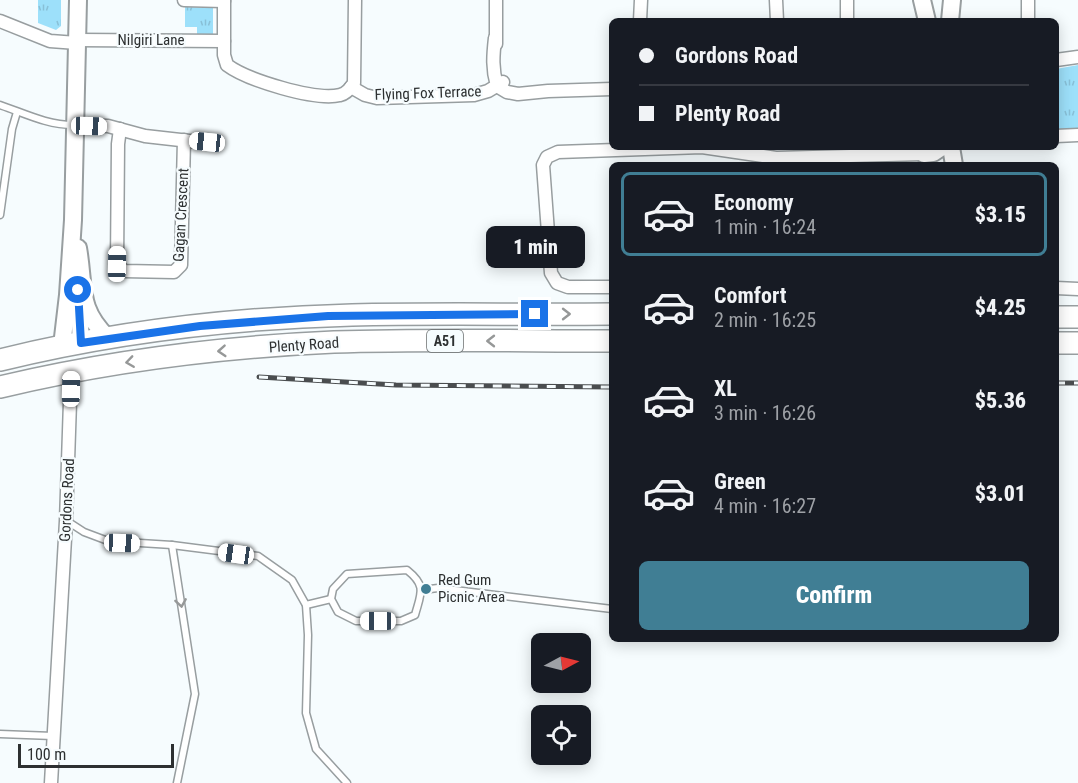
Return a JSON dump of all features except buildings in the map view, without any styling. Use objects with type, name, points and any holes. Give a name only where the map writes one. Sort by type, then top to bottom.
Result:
[{"type":"highway","name":"Plenty Road","points":[[0,360],[108,338],[231,323],[350,315],[609,315]]},
{"type":"highway","points":[[1059,316],[1078,317]]},
{"type":"highway","name":"Plenty Road","points":[[0,387],[120,363],[211,352],[333,342],[609,341]]},
{"type":"highway","points":[[1059,343],[1078,343]]},
{"type":"highway","name":"Gordons Road","points":[[71,372],[72,345]]},
{"type":"street","name":"Gordons Road","points":[[72,345],[68,295],[74,226],[78,0]]},
{"type":"street","points":[[184,0],[224,0],[224,41],[227,65],[241,74],[267,83],[300,92],[329,96],[343,94],[351,87],[355,77],[355,0]]},
{"type":"street","points":[[496,0],[492,60],[500,84],[507,92],[518,94],[609,89]]},
{"type":"street","points":[[640,18],[641,0]]},
{"type":"street","points":[[776,0],[777,18]]},
{"type":"street","points":[[847,0],[847,18]]},
{"type":"street","points":[[922,0],[926,18]]},
{"type":"street","points":[[950,18],[952,0]]},
{"type":"street","points":[[1028,0],[1028,18]]},
{"type":"street","name":"Nilgiri Lane","points":[[0,21],[50,41],[224,41]]},
{"type":"street","points":[[1059,60],[1078,57]]},
{"type":"street","name":"Flying Fox Terrace","points":[[351,87],[365,95],[377,98],[474,94],[500,84]]},
{"type":"street","points":[[74,125],[108,126],[145,136],[207,142]]},
{"type":"street","name":"Gagan Crescent","points":[[120,129],[117,264],[124,271],[174,272],[181,265],[184,140]]},
{"type":"street","points":[[1059,136],[1078,135]]},
{"type":"street","points":[[609,287],[568,287],[557,283],[551,273],[543,165],[547,157],[558,152],[616,150]]},
{"type":"street","points":[[722,150],[776,158],[924,155]]},
{"type":"street","points":[[74,226],[87,309],[94,324],[108,338]]},
{"type":"street","points":[[1059,288],[1078,289]]},
{"type":"street","name":"Gordons Road","points":[[51,783],[66,521],[71,372]]},
{"type":"lane","points":[[0,105],[56,124],[74,125]]},
{"type":"lane","points":[[0,214],[12,129],[17,112]]},
{"type":"lane","points":[[66,521],[84,532],[108,541],[172,545],[258,556],[292,580],[306,604],[308,635],[306,713],[316,749],[347,783]]},
{"type":"lane","points":[[172,545],[195,694],[177,783]]},
{"type":"lane","points":[[407,570],[418,579],[422,590],[415,615],[400,621],[356,621],[338,612],[331,599],[333,589],[348,574],[407,570]]},
{"type":"lane","points":[[422,590],[438,588],[609,609]]},
{"type":"lane","points":[[306,604],[331,599]]},
{"type":"lane","points":[[0,734],[54,735]]},
{"type":"green space","points":[[38,0],[61,0],[61,26],[56,30],[38,23]]},
{"type":"green space","points":[[185,7],[213,8],[213,35],[197,35],[197,27],[185,27]]},
{"type":"green space","points":[[1078,65],[1078,131],[1059,131],[1059,68]]},
{"type":"railway","points":[[259,377],[396,385],[609,387]]},
{"type":"railway","points":[[1059,383],[1078,383]]},
{"type":"place","name":"Red Gum Picnic Area","points":[[426,589]]},
{"type":"route","points":[[78,290],[81,343],[200,326],[328,316],[535,314]]}]
